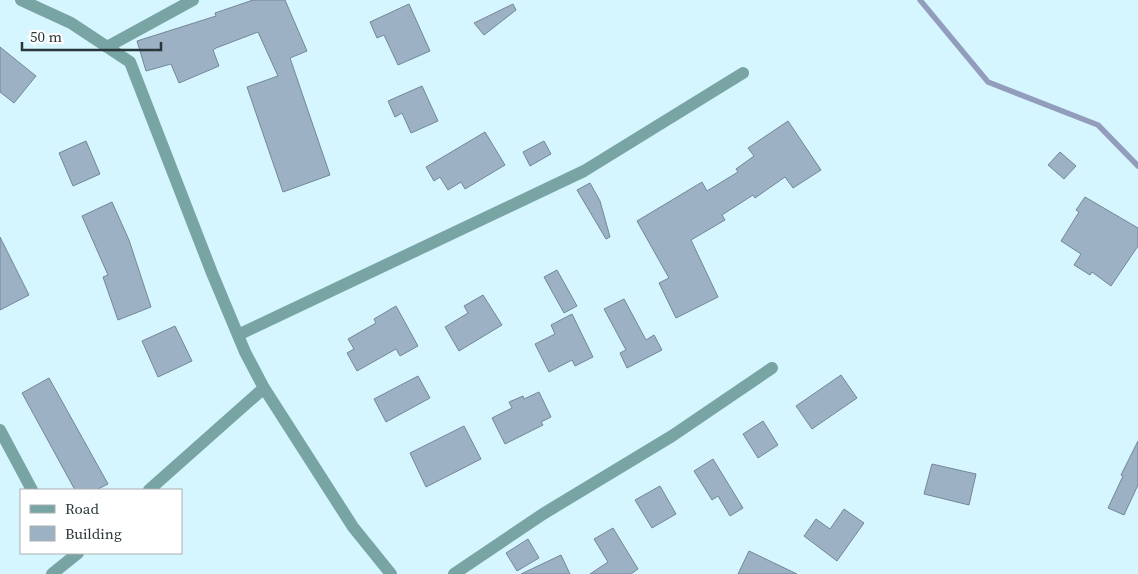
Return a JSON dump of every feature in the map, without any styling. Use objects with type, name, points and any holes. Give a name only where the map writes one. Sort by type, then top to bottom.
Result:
[{"type":"street","points":[[21,0],[71,23],[130,62],[238,336],[264,388],[353,527],[391,574]]},
{"type":"street","points":[[107,47],[193,0]]},
{"type":"street","points":[[238,336],[584,171],[743,73]]},
{"type":"street","points":[[454,574],[543,514],[672,436],[772,368]]},
{"type":"street","points":[[150,489],[264,388]]},
{"type":"street","points":[[0,430],[31,489]]},
{"type":"street","points":[[52,574],[64,558]]},
{"type":"building","points":[[253,0],[285,0],[307,51],[290,58],[330,175],[283,192],[247,87],[278,76],[258,32],[216,48],[213,50],[219,66],[179,83],[171,64],[146,71],[137,41],[216,16],[215,13]]},
{"type":"building","points":[[409,4],[430,51],[398,65],[384,35],[377,38],[370,22]]},
{"type":"building","points":[[513,4],[516,10],[484,35],[474,23]]},
{"type":"building","points":[[0,47],[36,76],[14,103],[0,92]]},
{"type":"building","points":[[422,86],[438,121],[411,133],[402,113],[395,117],[388,101]]},
{"type":"building","points":[[788,121],[821,170],[793,188],[785,177],[755,198],[753,195],[722,215],[725,220],[691,240],[718,297],[676,318],[659,283],[669,278],[637,221],[702,182],[707,191],[738,172],[736,169],[754,156],[748,148]]},
{"type":"building","points":[[485,132],[505,165],[465,189],[461,182],[448,190],[440,177],[434,181],[426,167]]},
{"type":"building","points":[[86,141],[100,174],[73,186],[59,153]]},
{"type":"building","points":[[544,141],[551,154],[530,166],[523,152]]},
{"type":"building","points":[[1060,152],[1076,166],[1064,179],[1048,165]]},
{"type":"building","points":[[590,183],[600,201],[610,237],[606,239],[577,190]]},
{"type":"building","points":[[1085,197],[1138,228],[1138,246],[1111,286],[1092,272],[1090,275],[1074,265],[1081,254],[1061,241],[1079,212],[1076,210]]},
{"type":"building","points":[[112,202],[129,240],[151,307],[118,320],[103,277],[108,275],[82,216]]},
{"type":"building","points":[[0,237],[29,295],[0,310]]},
{"type":"building","points":[[557,270],[577,306],[564,313],[544,277]]},
{"type":"building","points":[[483,295],[502,325],[459,351],[445,327],[468,313],[464,306]]},
{"type":"building","points":[[624,299],[646,340],[654,335],[662,350],[627,368],[620,353],[626,350],[604,309]]},
{"type":"building","points":[[396,306],[418,346],[400,356],[396,349],[357,371],[347,353],[354,349],[348,339],[376,323],[374,319]]},
{"type":"building","points":[[572,314],[593,357],[575,366],[572,360],[549,372],[535,344],[555,334],[551,325]]},
{"type":"building","points":[[175,326],[192,361],[158,377],[142,341]]},
{"type":"building","points":[[841,375],[857,398],[812,429],[796,406]]},
{"type":"building","points":[[418,376],[430,398],[386,422],[374,399]]},
{"type":"building","points":[[49,378],[108,484],[98,489],[74,489],[22,393]]},
{"type":"building","points":[[539,392],[551,417],[541,422],[543,425],[505,444],[492,418],[512,408],[509,402],[523,396],[524,399]]},
{"type":"building","points":[[763,421],[778,445],[758,458],[743,434]]},
{"type":"building","points":[[464,426],[481,459],[426,487],[410,453]]},
{"type":"building","points":[[1138,441],[1138,485],[1124,515],[1108,508],[1123,476],[1121,475]]},
{"type":"building","points":[[713,459],[743,508],[730,516],[718,496],[712,500],[694,471]]},
{"type":"building","points":[[932,464],[976,474],[969,505],[924,494]]},
{"type":"building","points":[[660,486],[676,514],[652,528],[635,500]]},
{"type":"building","points":[[844,509],[864,523],[837,561],[804,536],[816,519],[830,529]]},
{"type":"building","points":[[613,528],[638,569],[631,574],[590,574],[608,562],[594,539]]},
{"type":"building","points":[[528,539],[539,558],[517,571],[506,553]]},
{"type":"building","points":[[749,551],[797,574],[738,574]]},
{"type":"building","points":[[561,555],[570,574],[521,574]]},
{"type":"waterway","points":[[920,0],[988,82],[1098,125],[1138,166]]}]
